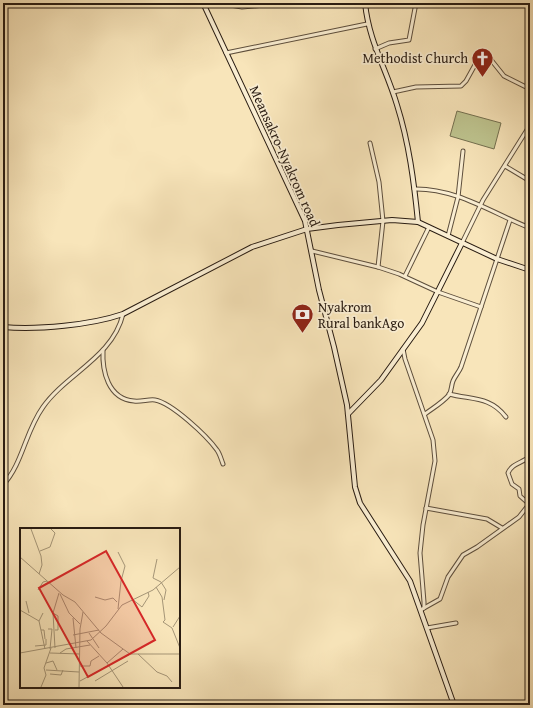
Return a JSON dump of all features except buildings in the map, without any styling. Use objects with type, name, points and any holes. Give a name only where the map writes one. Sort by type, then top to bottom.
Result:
[{"type":"street","name":"Meansakro-Nyakrom road","points":[[203,3],[307,229],[319,290],[338,360],[348,414],[355,487],[360,503],[405,572],[422,609],[430,640],[454,705]]},
{"type":"street","points":[[219,3],[242,7],[287,3]]},
{"type":"street","points":[[365,3],[367,24],[406,133],[418,222]]},
{"type":"street","points":[[375,49],[389,43],[409,40],[416,3]]},
{"type":"street","points":[[499,3],[530,4]]},
{"type":"street","points":[[226,53],[367,24]]},
{"type":"street","points":[[392,92],[416,87],[460,86],[466,81],[476,63],[486,60],[492,61],[504,76],[530,89]]},
{"type":"street","points":[[348,414],[373,389],[422,323],[481,205],[530,125]]},
{"type":"street","points":[[370,143],[379,182],[383,221],[378,266]]},
{"type":"street","points":[[448,236],[458,197],[463,151]]},
{"type":"street","points":[[505,166],[530,181]]},
{"type":"street","points":[[414,189],[434,190],[458,197],[481,205],[510,220],[530,228]]},
{"type":"street","points":[[425,414],[449,394],[454,379],[460,370],[486,288],[498,259],[510,220]]},
{"type":"street","points":[[3,304],[5,312],[3,326],[28,328],[88,323],[123,314],[252,246],[307,229],[383,221],[418,222],[498,259],[530,270]]},
{"type":"street","points":[[405,276],[429,227]]},
{"type":"street","points":[[312,251],[378,266],[405,276],[438,292],[481,307]]},
{"type":"street","points":[[3,485],[14,471],[31,425],[43,406],[59,389],[96,358],[121,322],[123,314]]},
{"type":"street","points":[[403,349],[405,359],[425,414],[435,451],[435,461],[426,508],[420,554],[422,609],[440,599],[448,577],[463,555],[520,516],[530,503],[520,496],[519,489],[512,484],[508,473],[512,466],[526,460],[530,456]]},
{"type":"street","points":[[102,350],[102,365],[105,377],[116,393],[123,399],[132,401],[154,400],[173,409],[202,433],[217,450],[223,464]]},
{"type":"street","points":[[449,394],[486,400],[502,412],[506,417]]},
{"type":"street","points":[[426,508],[487,519],[502,528]]},
{"type":"street","points":[[427,628],[456,623]]},
{"type":"green space","points":[[457,111],[501,123],[494,149],[450,136]]},
{"type":"place","name":"Methodist Church","points":[[483,78]]},
{"type":"place","name":"Nyakrom Rural bankAgo","points":[[302,334]]}]
